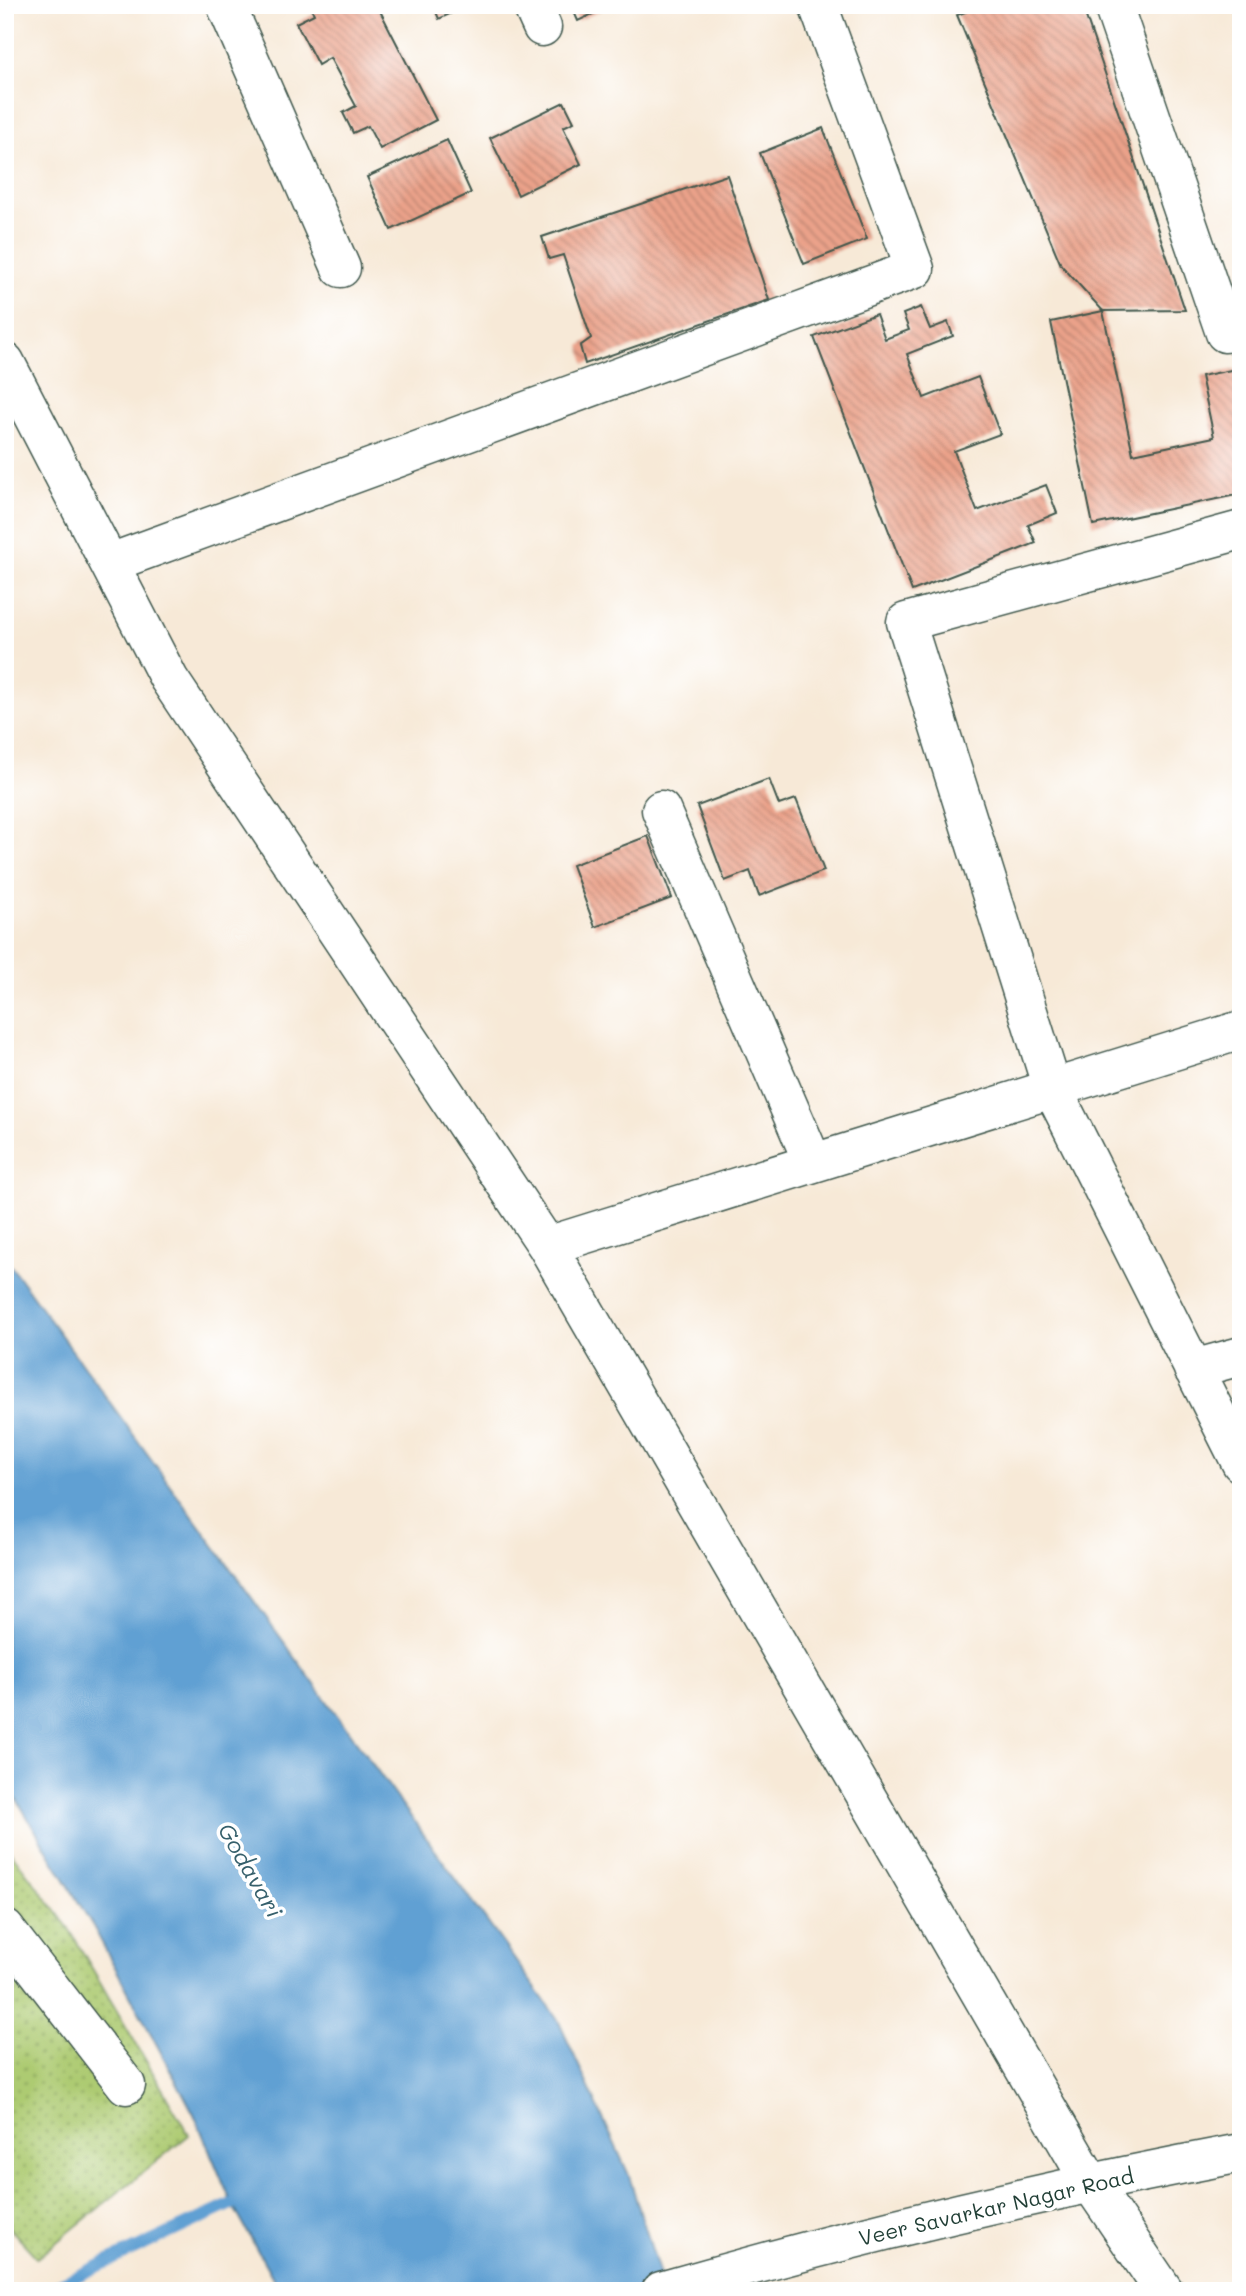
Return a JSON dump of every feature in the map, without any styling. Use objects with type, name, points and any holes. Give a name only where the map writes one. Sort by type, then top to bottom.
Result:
[{"type":"street","points":[[226,5],[341,268]]},
{"type":"street","points":[[110,563],[915,269],[818,5]]},
{"type":"street","points":[[1113,5],[1225,333]]},
{"type":"street","points":[[5,362],[169,679],[547,1246],[1090,2182],[1164,2291]]},
{"type":"street","points":[[1241,530],[906,622],[1052,1088],[1241,1463]]},
{"type":"street","points":[[661,810],[813,1163]]},
{"type":"street","points":[[547,1246],[1241,1030]]},
{"type":"street","points":[[1193,1369],[1241,1356]]},
{"type":"street","points":[[5,1929],[126,2085]]},
{"type":"street","name":"Veer Savarkar Nagar Road","points":[[660,2291],[753,2264],[1090,2182],[1241,2153]]},
{"type":"green space","points":[[5,1844],[68,1927],[189,2135],[37,2258],[5,2223]]},
{"type":"water","name":"Godavari","points":[[5,1258],[557,2018],[628,2173],[665,2291],[280,2291],[232,2204],[194,2114],[94,1928],[5,1780]]},
{"type":"building","points":[[310,5],[377,5],[436,120],[380,149],[368,126],[353,133],[343,113],[356,106],[330,58],[318,65],[296,23],[314,14]]},
{"type":"building","points":[[433,5],[469,5],[439,19]]},
{"type":"building","points":[[571,5],[612,5],[578,21]]},
{"type":"building","points":[[984,5],[1082,5],[1185,310],[1103,311],[1061,265],[957,15]]},
{"type":"building","points":[[564,102],[574,122],[563,127],[581,164],[518,195],[490,138]]},
{"type":"building","points":[[823,128],[867,239],[804,264],[760,153]]},
{"type":"building","points":[[447,140],[471,193],[391,230],[367,177]]},
{"type":"building","points":[[727,175],[769,300],[585,364],[580,346],[591,338],[563,255],[549,259],[542,237]]},
{"type":"building","points":[[921,307],[930,329],[948,322],[953,336],[907,354],[924,398],[978,377],[1000,434],[954,451],[977,511],[1046,485],[1057,513],[1028,525],[1036,543],[912,591],[814,337],[876,314],[885,339],[909,330],[903,314]]},
{"type":"building","points":[[1103,311],[1133,454],[1214,437],[1201,376],[1241,368],[1241,494],[1093,525],[1051,322]]},
{"type":"building","points":[[769,779],[779,805],[796,799],[824,871],[759,896],[750,871],[725,881],[697,806]]},
{"type":"building","points":[[648,836],[672,898],[595,927],[572,865]]},
{"type":"waterway","points":[[45,2291],[232,2204]]}]
